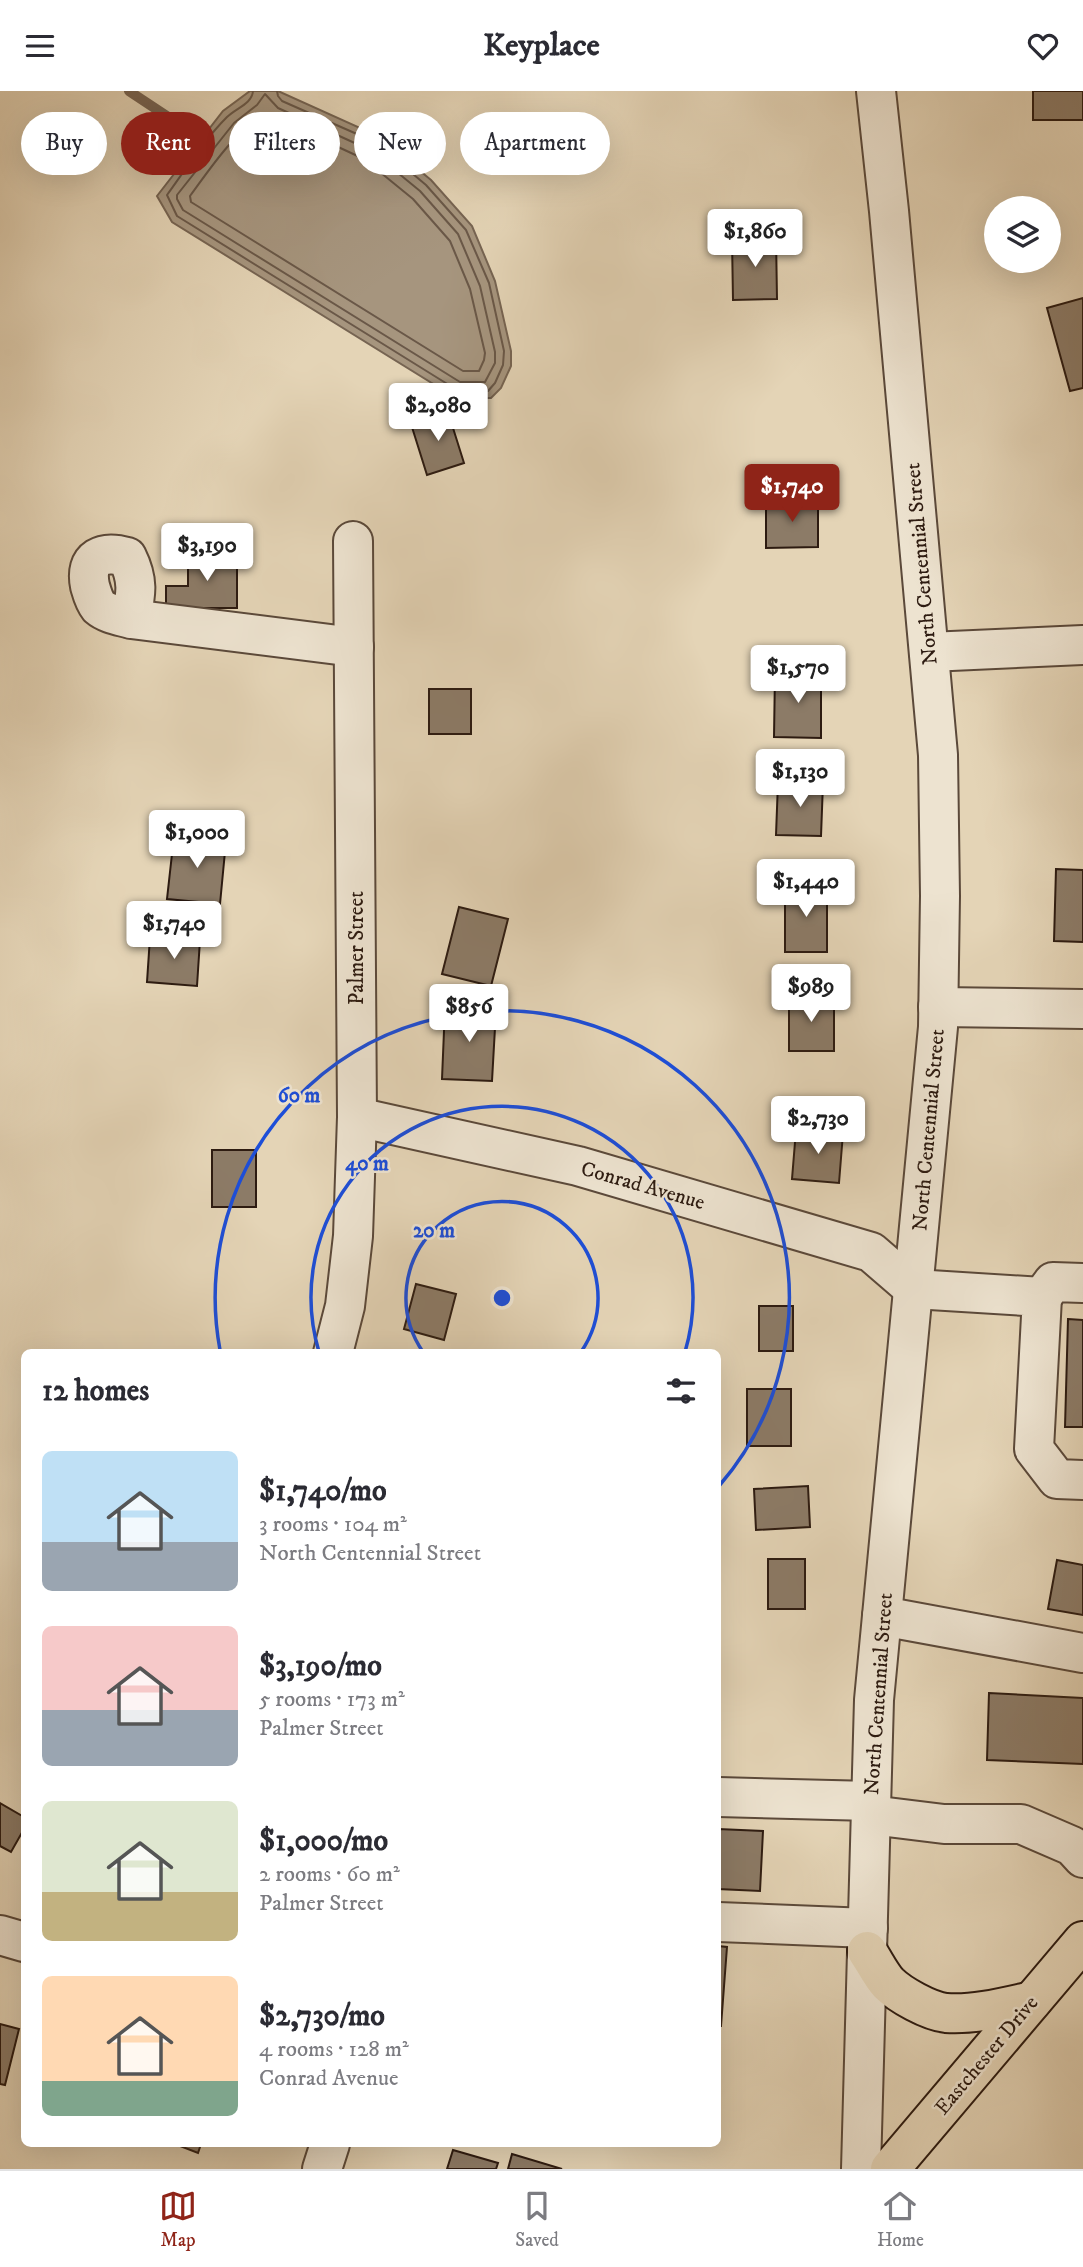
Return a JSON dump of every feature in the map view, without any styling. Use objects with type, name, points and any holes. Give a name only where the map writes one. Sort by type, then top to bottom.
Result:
[{"type":"main road","points":[[867,1939],[886,1981],[917,2002],[944,2013],[987,2010],[1032,2001]]},
{"type":"main road","name":"Eastchester Drive","points":[[890,2169],[1083,1941]]},
{"type":"street","name":"North Centennial Street","points":[[861,2169],[874,1700],[938,1007],[940,896],[938,768],[929,652],[876,91]]},
{"type":"street","name":"Palmer Street","points":[[334,1349],[345,1306],[353,1236],[357,1117],[353,541]]},
{"type":"street","points":[[131,619],[354,647]]},
{"type":"street","points":[[929,652],[1083,645]]},
{"type":"street","points":[[938,1007],[1083,1009]]},
{"type":"street","name":"Conrad Avenue","points":[[357,1117],[578,1166],[871,1252],[914,1289]]},
{"type":"street","points":[[1083,1283],[1054,1282],[1042,1301],[1034,1450],[1057,1479],[1083,1480]]},
{"type":"street","points":[[914,1289],[1042,1301]]},
{"type":"street","points":[[882,1616],[1083,1653]]},
{"type":"street","points":[[721,1797],[871,1808],[943,1823],[1021,1823],[1072,1846],[1083,1859]]},
{"type":"street","points":[[721,1922],[867,1939]]},
{"type":"street","points":[[0,1935],[21,1941]]},
{"type":"street","points":[[322,2169],[329,2147]]},
{"type":"water","points":[[250,91],[278,91],[325,112],[229,112],[229,175],[340,175],[340,119],[354,125],[354,175],[425,175],[431,180],[472,226],[495,281],[511,351],[511,366],[501,388],[491,398],[456,398],[172,222],[157,196],[173,175],[215,175],[215,121],[223,111]]},
{"type":"building","points":[[1033,91],[1083,91],[1083,120],[1033,120]]},
{"type":"building","points":[[776,237],[777,299],[733,300],[732,239]]},
{"type":"building","points":[[1083,298],[1083,388],[1070,391],[1047,308]]},
{"type":"building","points":[[448,412],[464,463],[427,475],[411,424]]},
{"type":"building","points":[[818,501],[818,547],[766,548],[766,502]]},
{"type":"building","points":[[188,553],[237,553],[237,608],[166,608],[166,586],[188,586]]},
{"type":"building","points":[[775,672],[821,673],[821,738],[774,737]]},
{"type":"building","points":[[429,689],[471,689],[471,734],[429,734]]},
{"type":"building","points":[[778,782],[823,783],[821,836],[776,835]]},
{"type":"building","points":[[174,836],[226,841],[220,904],[167,899]]},
{"type":"building","points":[[1056,869],[1083,870],[1083,942],[1054,941]]},
{"type":"building","points":[[785,886],[827,886],[827,952],[785,952]]},
{"type":"building","points":[[459,907],[508,919],[491,986],[442,974]]},
{"type":"building","points":[[150,937],[200,940],[197,986],[147,982]]},
{"type":"building","points":[[789,997],[834,997],[834,1051],[789,1051]]},
{"type":"building","points":[[445,1007],[496,1010],[492,1081],[442,1079]]},
{"type":"building","points":[[796,1130],[843,1133],[839,1183],[792,1179]]},
{"type":"building","points":[[212,1150],[256,1150],[256,1207],[212,1207]]},
{"type":"building","points":[[416,1284],[456,1294],[444,1340],[404,1329]]},
{"type":"building","points":[[759,1306],[793,1306],[793,1351],[759,1351]]},
{"type":"building","points":[[1068,1319],[1083,1320],[1083,1427],[1065,1427]]},
{"type":"building","points":[[747,1389],[791,1389],[791,1446],[747,1446]]},
{"type":"building","points":[[808,1486],[810,1527],[756,1530],[754,1489]]},
{"type":"building","points":[[768,1559],[805,1559],[805,1609],[768,1609]]},
{"type":"building","points":[[1057,1560],[1083,1565],[1083,1615],[1048,1609]]},
{"type":"building","points":[[989,1693],[1083,1698],[1083,1764],[987,1760]]},
{"type":"building","points":[[0,1803],[21,1815],[21,1834],[11,1852],[0,1846]]},
{"type":"building","points":[[721,1829],[763,1831],[760,1891],[721,1889]]},
{"type":"building","points":[[721,1946],[727,1947],[721,2026]]},
{"type":"building","points":[[0,2024],[19,2029],[5,2085],[0,2084]]},
{"type":"building","points":[[183,2147],[200,2147],[198,2153]]},
{"type":"building","points":[[453,2150],[498,2163],[496,2169],[447,2169]]},
{"type":"building","points":[[512,2154],[562,2169],[508,2169]]},
{"type":"waterway","points":[[129,91],[161,112]]}]
